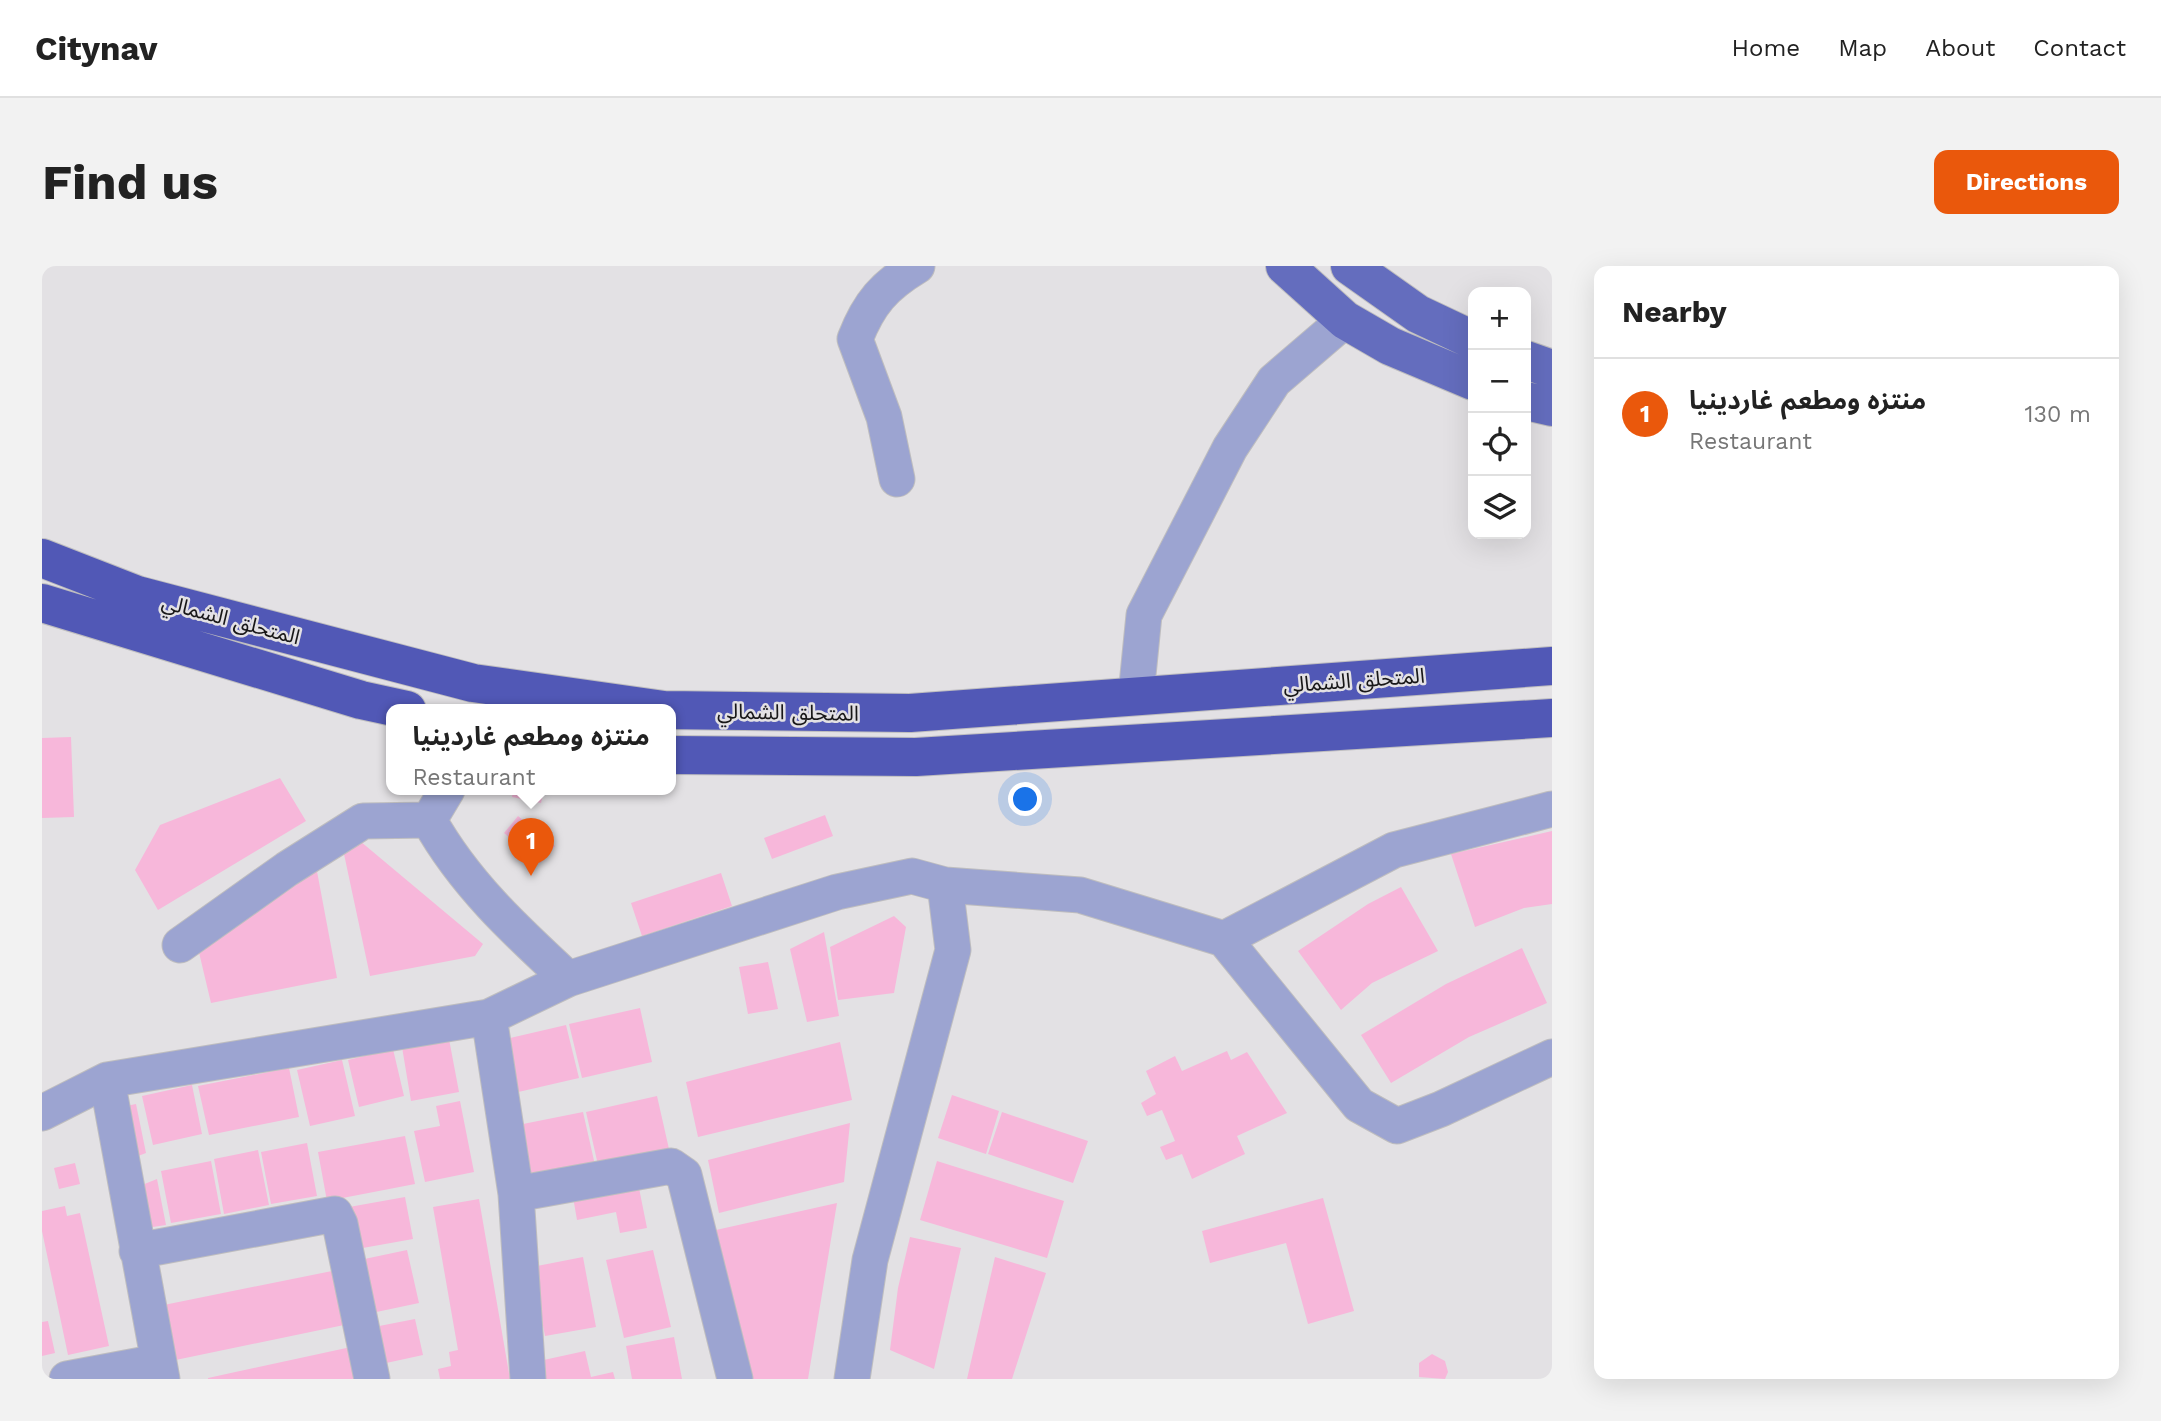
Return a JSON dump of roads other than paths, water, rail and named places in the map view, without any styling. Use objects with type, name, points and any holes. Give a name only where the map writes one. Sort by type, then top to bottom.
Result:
[{"type":"highway","name":"المتحلق الشمالي","points":[[42,558],[137,595],[473,683],[622,704]]},
{"type":"highway","name":"المتحلق الشمالي","points":[[42,603],[386,705]]},
{"type":"highway","name":"المتحلق الشمالي","points":[[676,710],[910,713],[1552,666]]},
{"type":"highway","name":"المتحلق الشمالي","points":[[676,755],[916,757],[1552,718]]},
{"type":"main road","points":[[1286,266],[1346,320],[1390,346],[1468,379]]},
{"type":"main road","points":[[1350,266],[1418,314],[1468,338]]},
{"type":"main road","points":[[1531,362],[1552,369]]},
{"type":"main road","points":[[1531,402],[1552,407]]},
{"type":"street","points":[[897,479],[884,417],[855,339],[864,315],[889,283],[917,266]]},
{"type":"street","points":[[1136,695],[1144,615],[1230,448],[1274,381],[1346,320]]},
{"type":"street","points":[[429,820],[444,795]]},
{"type":"street","points":[[1224,939],[1394,850],[1552,809]]},
{"type":"street","points":[[180,945],[287,869],[363,821],[429,820]]},
{"type":"street","points":[[429,820],[448,853],[492,908],[568,979]]},
{"type":"street","points":[[42,1113],[107,1080],[489,1017],[568,979],[836,892],[912,876],[945,885],[1080,895],[1224,939],[1359,1105],[1397,1126],[1441,1109],[1552,1057]]},
{"type":"street","points":[[852,1379],[870,1260],[953,950],[945,885]]},
{"type":"street","points":[[489,1017],[516,1194],[528,1379]]},
{"type":"street","points":[[67,1379],[160,1370],[136,1251],[107,1080]]},
{"type":"street","points":[[516,1194],[671,1166],[684,1175],[734,1379]]},
{"type":"street","points":[[136,1251],[334,1214],[340,1224],[372,1379]]},
{"type":"place","name":"منتزه ومطعم غاردينيا","points":[[531,876]]}]
